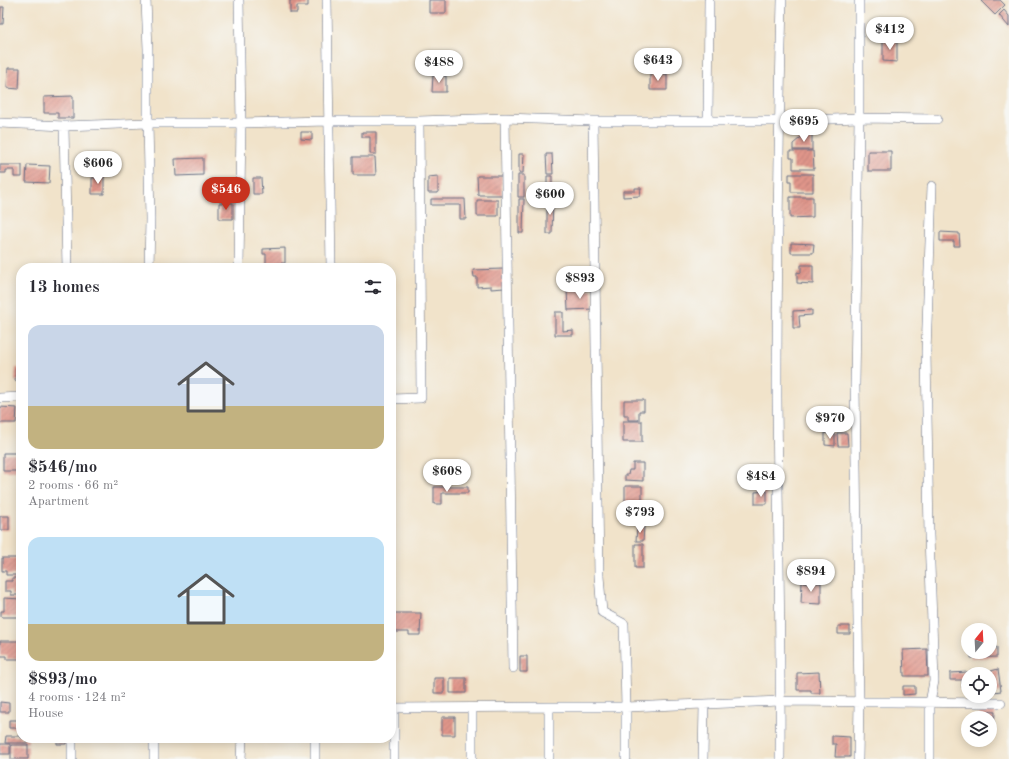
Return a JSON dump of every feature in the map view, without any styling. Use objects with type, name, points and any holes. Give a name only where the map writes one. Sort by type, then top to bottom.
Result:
[{"type":"street","points":[[146,0],[148,48],[149,263]]},
{"type":"street","points":[[239,0],[241,124],[239,263]]},
{"type":"street","points":[[327,0],[331,263]]},
{"type":"street","points":[[708,121],[709,0]]},
{"type":"street","points":[[780,759],[777,397],[779,121],[782,0]]},
{"type":"street","points":[[858,759],[859,702],[855,385],[859,118],[859,0]]},
{"type":"street","points":[[0,123],[64,126],[148,123],[241,124],[505,118],[593,121],[779,121],[859,118],[937,119]]},
{"type":"street","points":[[505,118],[513,668]]},
{"type":"street","points":[[396,399],[421,398],[419,121]]},
{"type":"street","points":[[593,121],[599,576],[602,612],[624,624],[626,759]]},
{"type":"street","points":[[64,126],[67,263]]},
{"type":"street","points":[[930,759],[930,703],[934,680],[929,536],[926,352],[932,186]]},
{"type":"street","points":[[0,398],[16,397]]},
{"type":"street","points":[[396,708],[549,706],[626,708],[780,701],[1001,703]]},
{"type":"street","points":[[703,759],[704,705]]},
{"type":"street","points":[[549,706],[549,759]]},
{"type":"street","points":[[472,708],[472,759]]},
{"type":"street","points":[[72,743],[72,759]]},
{"type":"street","points":[[154,743],[154,759]]},
{"type":"street","points":[[241,759],[242,743]]},
{"type":"street","points":[[315,743],[315,759]]},
{"type":"street","points":[[393,743],[394,759]]},
{"type":"building","points":[[290,0],[308,0],[308,6],[297,6],[297,13],[290,13]]},
{"type":"building","points":[[429,0],[446,0],[446,13],[429,13]]},
{"type":"building","points":[[1000,0],[1005,5],[995,15],[981,1]]},
{"type":"building","points":[[1,7],[4,7],[3,24],[0,24]]},
{"type":"building","points":[[1004,10],[1009,16],[1009,27],[999,15]]},
{"type":"building","points":[[883,41],[897,41],[897,62],[883,61]]},
{"type":"building","points":[[424,55],[446,55],[447,72],[427,72]]},
{"type":"building","points":[[8,68],[20,68],[19,89],[7,88]]},
{"type":"building","points":[[650,74],[667,74],[667,90],[650,90]]},
{"type":"building","points":[[433,75],[446,76],[446,92],[432,92]]},
{"type":"building","points":[[73,96],[73,118],[58,118],[58,113],[44,113],[44,97]]},
{"type":"building","points":[[301,132],[312,132],[312,140],[301,139]]},
{"type":"building","points":[[362,132],[376,132],[376,154],[370,154],[370,137],[362,137]]},
{"type":"building","points":[[812,132],[812,150],[793,150],[793,144],[806,133]]},
{"type":"building","points":[[790,151],[813,151],[814,169],[793,169],[793,158],[790,158]]},
{"type":"building","points":[[868,151],[891,151],[891,171],[868,171]]},
{"type":"building","points":[[519,154],[524,154],[523,173],[519,173]]},
{"type":"building","points":[[546,154],[552,154],[553,174],[547,174]]},
{"type":"building","points":[[353,157],[375,157],[376,175],[353,175]]},
{"type":"building","points":[[203,158],[203,175],[176,176],[175,159]]},
{"type":"building","points":[[0,165],[22,165],[22,177],[14,177],[14,170],[6,170],[6,173],[0,173]]},
{"type":"building","points":[[27,165],[50,166],[49,183],[26,182]]},
{"type":"building","points":[[789,174],[813,174],[813,192],[791,192],[791,181],[789,181]]},
{"type":"building","points":[[99,175],[104,175],[104,194],[92,194],[92,178],[99,178]]},
{"type":"building","points":[[518,175],[524,175],[524,197],[518,197]]},
{"type":"building","points":[[438,176],[438,193],[428,193],[428,177]]},
{"type":"building","points":[[477,176],[502,176],[502,195],[478,195]]},
{"type":"building","points":[[547,176],[552,176],[552,197],[547,197]]},
{"type":"building","points":[[253,178],[261,178],[262,194],[253,194]]},
{"type":"building","points":[[635,188],[641,188],[640,196],[623,197],[623,191],[635,191]]},
{"type":"building","points":[[790,197],[813,197],[813,217],[790,218]]},
{"type":"building","points":[[431,199],[465,199],[466,219],[460,219],[460,205],[431,205]]},
{"type":"building","points":[[519,199],[524,199],[523,233],[519,233]]},
{"type":"building","points":[[547,199],[553,199],[552,234],[547,234]]},
{"type":"building","points":[[477,200],[498,200],[498,216],[477,216]]},
{"type":"building","points":[[219,203],[233,203],[233,219],[219,219]]},
{"type":"building","points":[[940,232],[959,233],[960,246],[954,246],[954,241],[940,241]]},
{"type":"building","points":[[791,243],[814,244],[813,253],[791,253]]},
{"type":"building","points":[[285,248],[285,263],[266,263],[266,254],[263,254],[263,249]]},
{"type":"building","points":[[801,265],[813,265],[813,284],[797,283],[797,272],[801,273]]},
{"type":"building","points":[[503,269],[504,288],[491,289],[491,286],[477,287],[477,277],[474,277],[473,270]]},
{"type":"building","points":[[567,290],[592,290],[593,309],[568,310]]},
{"type":"building","points":[[812,310],[812,315],[799,316],[800,328],[793,328],[793,311]]},
{"type":"building","points":[[555,312],[563,312],[563,331],[573,330],[573,335],[555,335]]},
{"type":"building","points":[[624,400],[644,400],[644,411],[639,411],[639,420],[628,420],[628,415],[624,415]]},
{"type":"building","points":[[0,407],[16,408],[16,423],[0,423]]},
{"type":"building","points":[[623,421],[642,421],[642,442],[623,442]]},
{"type":"building","points":[[825,433],[835,434],[835,446],[825,445]]},
{"type":"building","points":[[837,433],[847,433],[848,446],[838,446]]},
{"type":"building","points":[[3,453],[16,453],[16,471],[3,471]]},
{"type":"building","points":[[633,463],[643,463],[643,481],[625,480],[625,475],[628,475],[629,470],[633,470]]},
{"type":"building","points":[[625,486],[642,486],[642,503],[625,503]]},
{"type":"building","points":[[434,487],[468,487],[468,493],[442,493],[442,504],[434,504]]},
{"type":"building","points":[[767,491],[767,504],[755,504],[755,492]]},
{"type":"building","points":[[627,507],[641,507],[641,523],[627,522]]},
{"type":"building","points":[[0,516],[9,516],[9,530],[0,530]]},
{"type":"building","points":[[637,526],[644,527],[643,541],[636,541]]},
{"type":"building","points":[[635,544],[643,544],[643,568],[635,568]]},
{"type":"building","points":[[2,558],[16,558],[16,575],[6,575],[6,571],[2,571]]},
{"type":"building","points":[[12,578],[16,578],[16,595],[11,595],[11,591],[5,591],[5,581],[12,581]]},
{"type":"building","points":[[802,582],[821,583],[821,604],[801,603]]},
{"type":"building","points":[[4,598],[16,599],[16,617],[1,617],[1,611],[4,611]]},
{"type":"building","points":[[396,613],[421,613],[420,635],[409,635],[409,632],[396,632]]},
{"type":"building","points":[[838,626],[850,626],[850,634],[838,634]]},
{"type":"building","points":[[0,641],[16,641],[16,659],[7,659],[7,656],[0,656]]},
{"type":"building","points":[[927,649],[928,676],[904,676],[903,650]]},
{"type":"building","points":[[520,656],[527,656],[527,672],[520,672]]},
{"type":"building","points":[[997,669],[1001,691],[997,692]]},
{"type":"building","points":[[819,672],[820,693],[811,693],[811,690],[797,690],[797,673]]},
{"type":"building","points":[[961,672],[961,680],[950,680],[950,673]]},
{"type":"building","points":[[434,678],[444,678],[444,693],[434,693]]},
{"type":"building","points":[[450,678],[466,678],[466,693],[450,693]]},
{"type":"building","points":[[903,686],[915,686],[915,694],[903,695]]},
{"type":"building","points":[[0,702],[9,703],[9,712],[0,712]]},
{"type":"building","points":[[442,717],[455,717],[455,735],[442,735]]},
{"type":"building","points":[[9,720],[16,720],[16,728],[9,728]]},
{"type":"building","points":[[6,736],[16,736],[16,743],[5,743]]},
{"type":"building","points":[[832,736],[850,737],[850,757],[835,757],[836,744],[832,744]]},
{"type":"building","points":[[0,744],[10,744],[10,754],[0,754]]},
{"type":"building","points":[[11,745],[28,745],[28,759],[11,759]]}]
